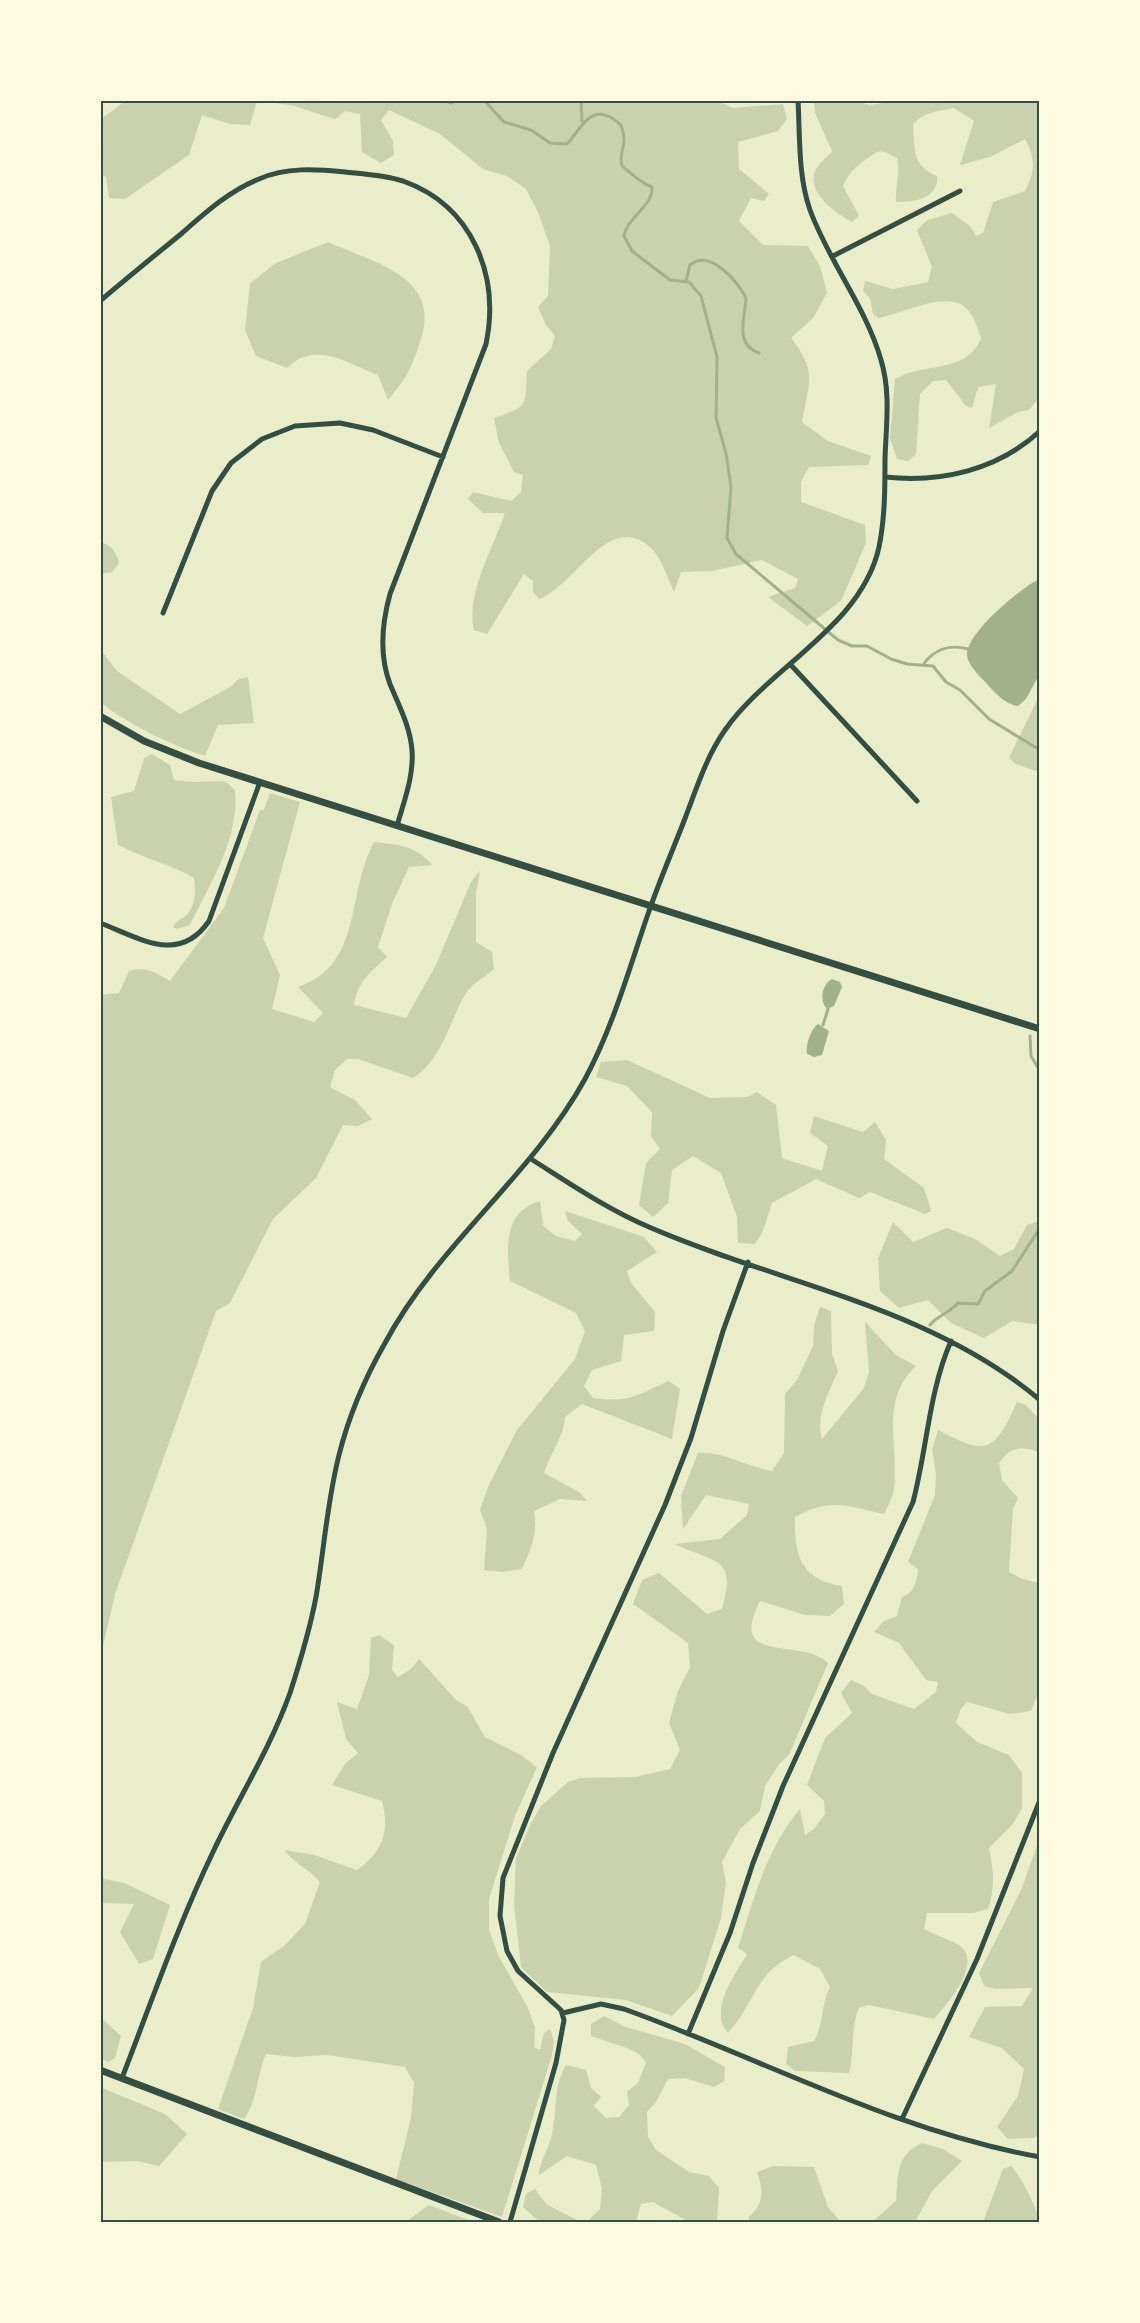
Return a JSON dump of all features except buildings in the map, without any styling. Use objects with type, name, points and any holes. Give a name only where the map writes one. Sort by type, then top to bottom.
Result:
[{"type":"street","points":[[122,2078],[195,1890],[257,1770],[288,1697],[316,1600],[328,1507],[338,1457],[348,1422],[370,1370],[396,1322],[435,1266],[531,1159],[566,1111],[592,1064],[620,998],[651,906],[706,763],[723,733],[742,708],[855,600],[870,577],[881,539],[885,477],[888,406],[883,366],[870,331],[809,208],[803,185],[798,100]]},
{"type":"street","points":[[100,301],[202,216],[247,184],[277,173],[299,170],[379,176],[402,181],[433,197],[460,221],[475,244],[486,270],[490,290],[491,320],[478,363],[390,594],[383,622],[386,671],[405,717],[412,752],[409,785],[397,826]]},
{"type":"street","points":[[833,256],[960,191]]},
{"type":"street","points":[[164,613],[212,491],[231,463],[262,439],[295,426],[340,423],[373,430],[443,457]]},
{"type":"street","points":[[885,477],[907,479],[969,471],[1012,453],[1040,431]]},
{"type":"street","points":[[790,664],[917,801]]},
{"type":"street","points":[[100,716],[144,741],[260,782],[1039,1028]]},
{"type":"street","points":[[100,923],[160,946],[178,946],[194,939],[209,921],[260,782]]},
{"type":"street","points":[[531,1159],[592,1198],[649,1227],[874,1308],[951,1341],[1000,1370],[1040,1400]]},
{"type":"street","points":[[510,2223],[556,2063],[564,2020],[563,2013],[528,1983],[518,1971],[507,1951],[500,1925],[502,1884],[517,1838],[553,1753],[665,1505],[691,1438],[723,1331],[748,1262]]},
{"type":"street","points":[[688,2034],[730,1933],[753,1863],[783,1786],[913,1502],[922,1469],[940,1374],[951,1341]]},
{"type":"street","points":[[902,2119],[977,1959],[1040,1800]]},
{"type":"street","points":[[563,2013],[601,2004],[624,2009],[832,2094],[902,2119],[980,2145],[1040,2157]]},
{"type":"street","points":[[100,2070],[499,2223]]},
{"type":"shaded area","points":[[127,100],[257,101],[250,125],[230,124],[202,115],[189,155],[125,199],[109,198],[106,177],[101,175],[101,119]]},
{"type":"shaded area","points":[[716,100],[733,108],[783,104],[787,119],[778,131],[738,142],[739,169],[769,194],[764,201],[751,198],[739,221],[763,245],[808,246],[820,266],[827,293],[813,318],[791,338],[800,350],[808,369],[809,387],[802,422],[828,441],[871,456],[868,465],[809,467],[801,482],[801,502],[865,525],[866,543],[841,601],[807,626],[768,597],[795,588],[798,579],[762,560],[712,571],[681,572],[674,592],[653,550],[637,539],[622,537],[594,553],[553,591],[539,599],[533,592],[533,581],[524,574],[487,634],[474,630],[472,616],[477,587],[505,513],[483,513],[468,499],[473,492],[511,501],[521,492],[523,475],[514,472],[499,443],[494,418],[515,410],[524,403],[527,371],[551,349],[555,336],[546,325],[538,307],[548,296],[550,246],[538,212],[526,189],[507,176],[483,169],[440,134],[389,110],[381,120],[393,141],[394,155],[381,163],[362,152],[360,114],[345,111],[335,119],[294,106],[264,101]]},
{"type":"shaded area","points":[[814,101],[855,101],[870,105],[896,101],[1040,101],[1039,398],[1029,410],[1018,412],[989,428],[996,384],[978,387],[972,408],[966,406],[946,380],[933,381],[920,394],[916,454],[908,461],[897,459],[890,438],[895,379],[919,370],[944,366],[966,357],[981,338],[969,311],[953,302],[932,303],[879,318],[873,314],[870,298],[863,291],[865,281],[893,289],[928,282],[932,267],[917,230],[927,220],[952,213],[970,226],[976,236],[983,233],[993,202],[1025,191],[1033,165],[1025,139],[990,157],[960,165],[974,121],[954,108],[931,113],[921,117],[913,125],[916,156],[923,167],[937,176],[934,190],[924,198],[896,202],[897,158],[882,152],[876,153],[854,169],[843,186],[859,216],[852,222],[832,209],[816,190],[815,171],[832,151],[815,113]]},
{"type":"shaded area","points":[[328,242],[383,265],[412,286],[421,300],[425,318],[421,339],[408,372],[388,400],[378,375],[331,356],[309,356],[287,368],[256,356],[245,330],[250,283],[276,263]]},
{"type":"shaded area","points":[[100,542],[113,550],[119,563],[112,572],[101,574]]},
{"type":"shaded area","points":[[1039,579],[1039,675],[1026,699],[1018,706],[1005,701],[995,692],[972,667],[967,655],[975,635],[996,612]]},
{"type":"shaded area","points":[[101,650],[117,671],[180,714],[232,686],[238,679],[248,677],[254,723],[218,725],[205,756],[164,740],[138,727],[101,703]]},
{"type":"shaded area","points":[[1039,696],[1040,772],[1016,764],[1009,758]]},
{"type":"shaded area","points":[[152,754],[170,765],[174,780],[225,781],[235,790],[233,825],[222,860],[190,925],[177,929],[173,927],[174,925],[188,913],[193,904],[194,878],[118,845],[111,797],[134,791],[144,758]]},
{"type":"shaded area","points":[[270,793],[300,802],[263,938],[280,975],[272,1009],[314,1022],[323,1013],[298,987],[319,977],[333,962],[343,945],[350,926],[365,862],[374,842],[399,845],[413,850],[420,853],[432,865],[409,867],[392,904],[378,947],[387,957],[362,984],[354,1005],[406,1018],[436,965],[471,882],[480,871],[476,893],[476,942],[492,952],[494,969],[466,993],[438,1051],[423,1070],[413,1078],[358,1059],[347,1059],[335,1070],[330,1087],[355,1100],[372,1119],[358,1126],[343,1125],[316,1178],[273,1219],[230,1303],[216,1311],[115,1594],[101,1655],[101,995],[119,993],[129,971],[141,969],[151,971],[170,981],[224,908],[260,810],[264,810]]},
{"type":"shaded area","points":[[832,979],[840,982],[842,987],[834,1006],[827,1009],[823,1002],[823,993],[826,985]]},
{"type":"shaded area","points":[[818,1024],[829,1031],[822,1055],[814,1057],[807,1054],[807,1046],[811,1033]]},
{"type":"shaded area","points":[[627,1060],[710,1098],[747,1097],[757,1092],[776,1105],[782,1158],[822,1171],[828,1146],[810,1133],[814,1116],[863,1132],[875,1122],[886,1140],[884,1159],[924,1188],[931,1211],[925,1214],[870,1192],[859,1198],[816,1179],[772,1203],[762,1233],[755,1244],[738,1243],[737,1217],[721,1173],[693,1156],[672,1170],[668,1203],[653,1217],[639,1205],[646,1163],[660,1149],[651,1136],[652,1112],[627,1086],[596,1077],[601,1062]]},
{"type":"shaded area","points":[[540,1201],[543,1226],[556,1236],[575,1241],[582,1234],[568,1221],[565,1211],[644,1237],[657,1252],[627,1271],[631,1283],[655,1312],[654,1331],[624,1335],[621,1361],[592,1370],[584,1386],[593,1398],[606,1399],[633,1397],[669,1381],[680,1389],[672,1439],[582,1404],[565,1417],[562,1431],[544,1473],[579,1492],[587,1501],[560,1499],[534,1511],[533,1540],[522,1569],[502,1572],[484,1570],[487,1529],[480,1510],[488,1487],[517,1430],[575,1359],[585,1331],[576,1313],[510,1281],[508,1245],[513,1223],[528,1206]]},
{"type":"shaded area","points":[[1039,1221],[1039,1325],[1012,1321],[984,1338],[951,1323],[928,1300],[899,1308],[880,1291],[878,1258],[893,1222],[913,1242],[947,1228],[975,1239],[1000,1256],[1014,1249],[1027,1225]]},
{"type":"shaded area","points":[[820,1307],[831,1311],[832,1354],[838,1371],[822,1413],[820,1430],[822,1439],[864,1388],[869,1372],[865,1322],[896,1355],[916,1366],[905,1379],[894,1408],[894,1488],[884,1514],[849,1506],[829,1505],[795,1517],[796,1543],[802,1563],[817,1578],[842,1586],[844,1604],[830,1616],[805,1615],[760,1601],[752,1622],[753,1635],[759,1643],[815,1655],[828,1663],[789,1755],[780,1763],[765,1786],[760,1811],[740,1829],[722,1862],[726,1882],[721,1918],[699,1988],[672,2016],[626,2000],[547,1992],[521,1967],[514,1904],[516,1858],[541,1806],[568,1782],[580,1778],[635,1777],[670,1769],[680,1750],[669,1723],[678,1691],[690,1667],[688,1643],[633,1604],[642,1580],[659,1573],[707,1614],[722,1609],[727,1579],[724,1570],[711,1559],[675,1544],[720,1539],[747,1515],[749,1504],[706,1495],[683,1529],[681,1496],[698,1453],[716,1454],[772,1471],[784,1453],[785,1394],[797,1380],[813,1346],[814,1326]]},
{"type":"shaded area","points":[[1017,1402],[1026,1405],[1039,1419],[1039,1452],[1022,1448],[1012,1450],[999,1463],[1002,1480],[1018,1498],[1013,1509],[1009,1572],[1022,1579],[1039,1583],[1039,1691],[1031,1711],[1010,1714],[967,1702],[960,1710],[956,1723],[977,1742],[1009,1755],[1022,1773],[1022,1808],[1013,1824],[989,1848],[993,1879],[988,1909],[973,1913],[927,1913],[924,1929],[959,1945],[966,1953],[968,1962],[954,1995],[934,2019],[869,2005],[859,2008],[854,2024],[849,2073],[795,2071],[786,2064],[788,2047],[814,2041],[830,1987],[820,1969],[794,1955],[781,1962],[763,1980],[728,2033],[723,2024],[722,2003],[730,1982],[747,1954],[738,1948],[756,1893],[778,1841],[800,1809],[805,1835],[814,1829],[825,1814],[824,1801],[807,1785],[825,1738],[852,1713],[841,1693],[851,1680],[863,1685],[872,1694],[914,1709],[936,1692],[938,1682],[926,1680],[899,1643],[874,1632],[884,1621],[897,1616],[902,1597],[912,1590],[916,1583],[918,1569],[908,1562],[935,1495],[936,1474],[932,1450],[938,1430],[968,1444],[987,1445],[1002,1432]]},
{"type":"shaded area","points":[[379,1635],[394,1645],[392,1670],[398,1677],[411,1669],[419,1659],[457,1701],[467,1706],[485,1737],[521,1755],[537,1767],[515,1816],[489,1899],[489,1930],[499,1957],[527,2006],[535,2027],[534,2047],[540,2050],[544,2033],[550,2029],[554,2041],[552,2055],[502,2217],[396,2179],[411,2118],[414,2083],[405,2067],[328,2055],[294,2057],[266,2054],[255,2095],[244,2119],[218,2109],[253,2008],[261,1962],[285,1945],[305,1924],[320,1882],[284,1850],[314,1855],[357,1870],[373,1856],[382,1840],[385,1822],[382,1801],[332,1785],[345,1764],[358,1753],[346,1739],[337,1702],[357,1709],[369,1675],[371,1638]]},
{"type":"shaded area","points":[[1039,1840],[1039,2135],[1033,2138],[1008,2139],[997,2127],[1018,2096],[1024,2069],[1002,2048],[969,2037],[985,2007],[1022,2006],[1033,1988],[996,1989],[984,1986],[979,1973],[1022,1888]]},
{"type":"shaded area","points":[[100,1878],[124,1883],[170,1905],[153,1959],[139,1964],[120,1932],[134,1904],[101,1903]]},
{"type":"shaded area","points":[[604,2016],[626,2027],[685,2044],[725,2067],[724,2081],[714,2087],[685,2078],[668,2079],[656,2102],[647,2112],[648,2137],[656,2150],[689,2172],[709,2176],[719,2188],[717,2222],[689,2222],[653,2202],[641,2204],[636,2222],[587,2222],[600,2209],[602,2188],[596,2165],[567,2156],[539,2175],[552,2134],[558,2084],[566,2065],[586,2070],[591,2088],[601,2097],[594,2106],[606,2118],[619,2117],[629,2105],[627,2092],[638,2083],[646,2062],[639,2054],[591,2036],[591,2024]]},
{"type":"shaded area","points":[[101,2018],[121,2036],[115,2058],[108,2062],[101,2059]]},
{"type":"shaded area","points":[[100,2087],[165,2114],[187,2134],[159,2166],[137,2161],[101,2162]]},
{"type":"shaded area","points":[[922,2143],[943,2149],[962,2161],[932,2191],[915,2222],[872,2222],[896,2201],[898,2175],[903,2160],[907,2153]]},
{"type":"shaded area","points":[[773,2166],[814,2167],[828,2207],[841,2222],[751,2222],[748,2218],[757,2208],[761,2197],[761,2185],[757,2172]]},
{"type":"shaded area","points":[[1011,2166],[1028,2192],[1039,2222],[983,2222],[1003,2169]]},
{"type":"shaded area","points":[[535,2189],[546,2204],[581,2222],[540,2222],[523,2207],[526,2194]]},
{"type":"shaded area","points":[[429,2205],[474,2222],[405,2222]]},
{"type":"waterway","points":[[444,100],[451,103],[456,100]]},
{"type":"waterway","points":[[484,100],[504,122],[531,130],[550,143],[567,144],[583,124],[595,115],[602,114],[611,117],[621,125],[624,139],[621,155],[622,166],[640,181],[652,187],[648,200],[630,223],[624,236],[632,251],[670,280],[689,282],[701,296],[717,357],[716,418],[726,453],[731,487],[727,538],[736,554],[838,640],[852,646],[867,646],[891,659],[907,664],[933,666],[946,682],[960,690],[989,719],[1040,750]]},
{"type":"waterway","points":[[581,100],[582,121]]},
{"type":"waterway","points":[[686,281],[690,265],[698,261],[714,263],[730,276],[746,298],[743,322],[746,344],[759,353]]},
{"type":"waterway","points":[[923,665],[932,655],[943,649],[955,647],[968,649]]},
{"type":"waterway","points":[[823,1025],[828,1009]]},
{"type":"waterway","points":[[1030,1036],[1031,1056],[1040,1071]]},
{"type":"waterway","points":[[930,1325],[958,1303],[978,1304],[985,1291],[1012,1271],[1040,1228]]}]
